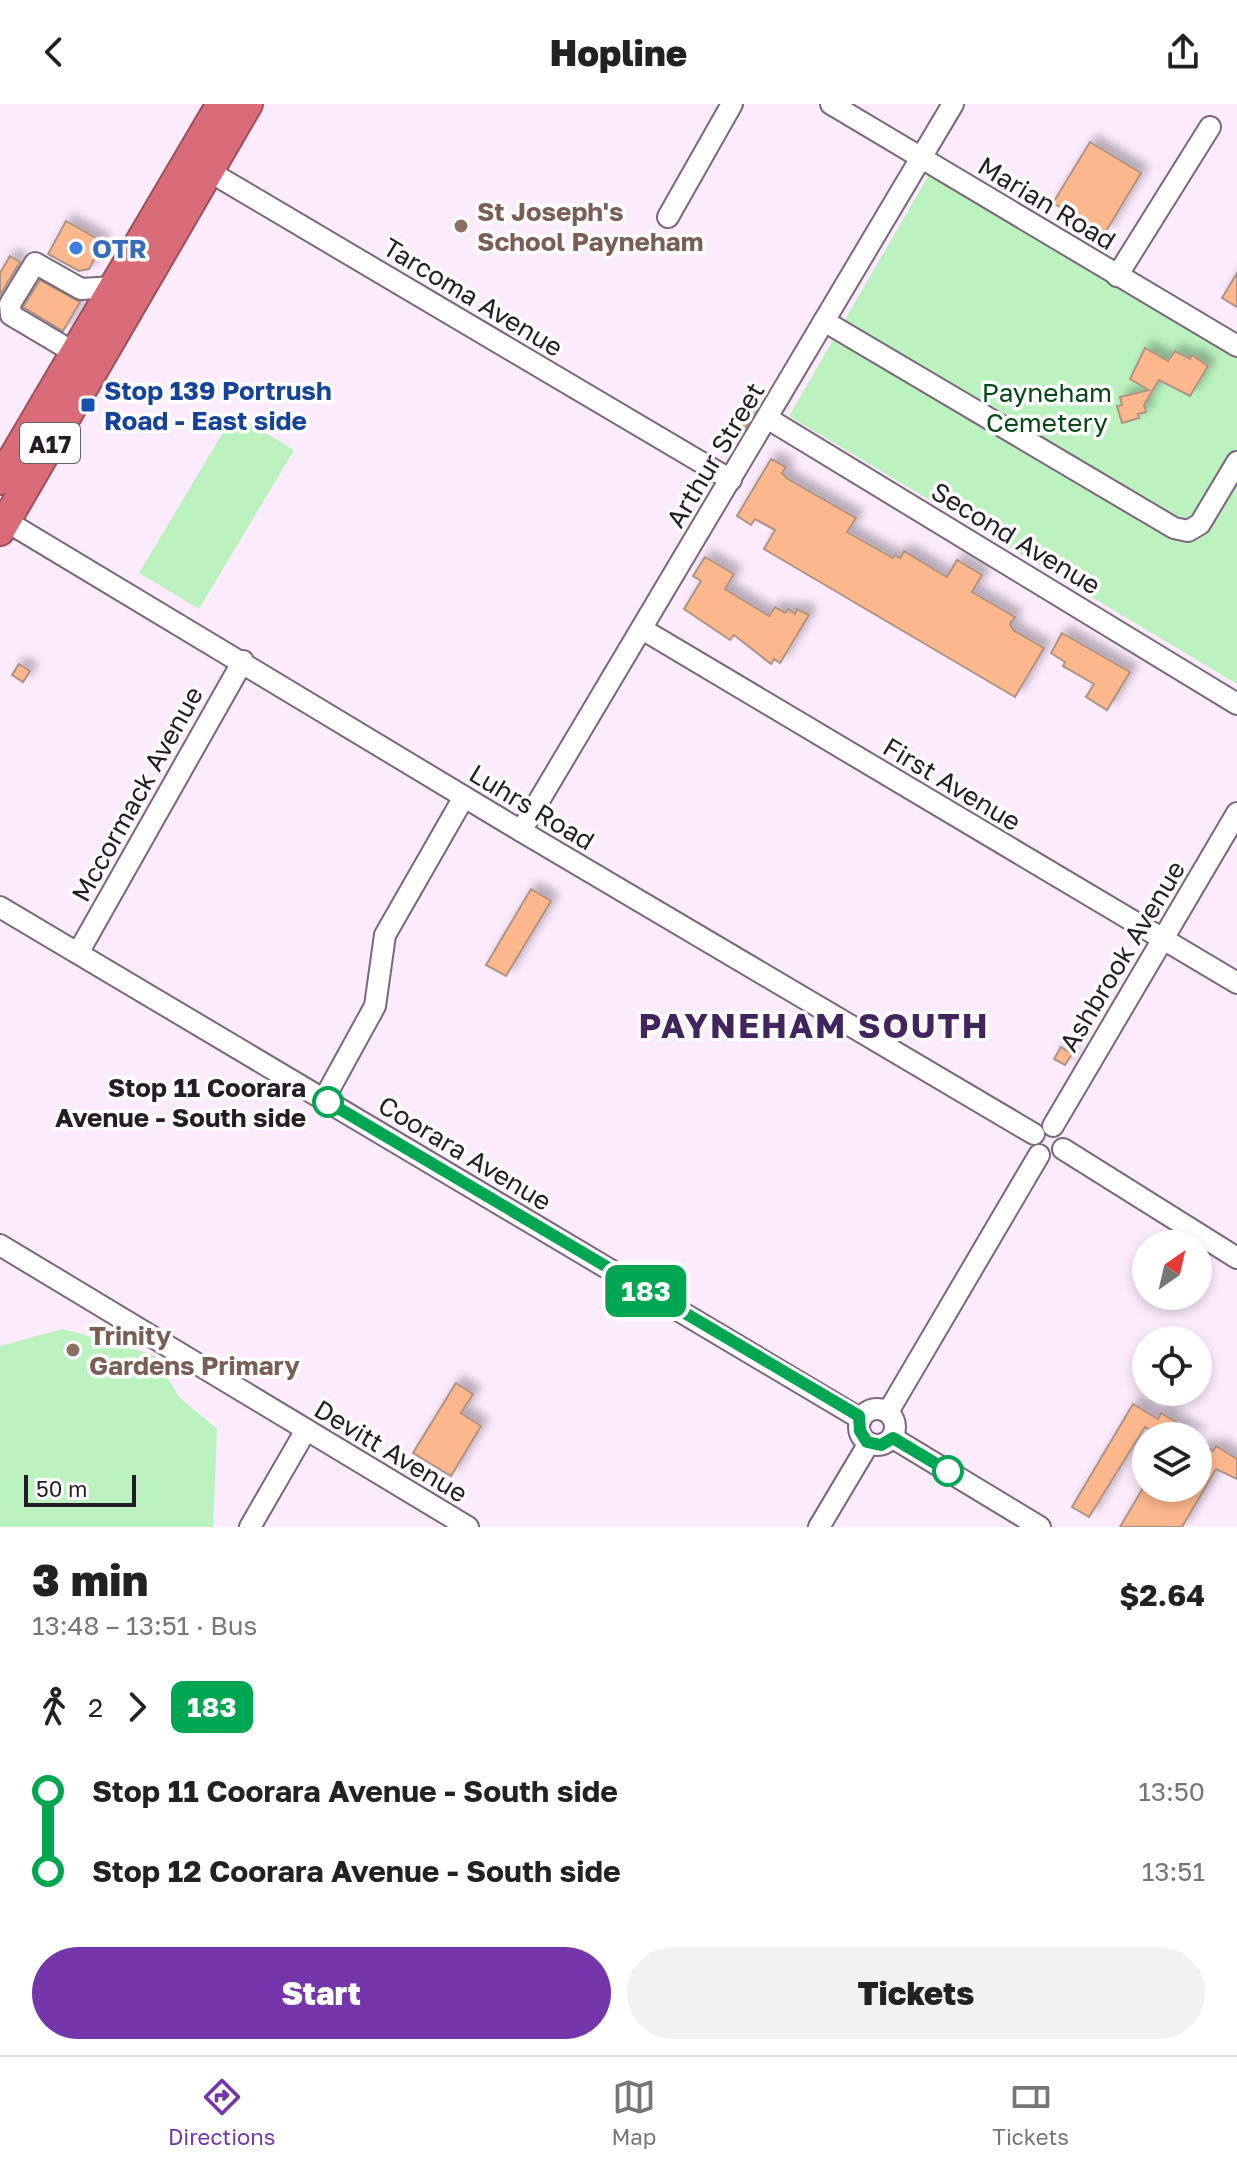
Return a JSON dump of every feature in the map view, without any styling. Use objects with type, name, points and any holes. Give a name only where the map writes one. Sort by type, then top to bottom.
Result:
[{"type":"highway","name":"A17","points":[[2,525],[88,354],[198,165],[221,104]]},
{"type":"highway","name":"A17","points":[[3,474],[88,354],[114,287],[198,165],[248,104]]},
{"type":"highway","points":[[2,525],[3,474]]},
{"type":"street","points":[[668,217],[732,104]]},
{"type":"street","name":"Marian Road","points":[[831,104],[1237,346]]},
{"type":"street","name":"Arthur Street","points":[[521,831],[953,104]]},
{"type":"street","points":[[1117,276],[1210,127]]},
{"type":"street","name":"Tarcoma Avenue","points":[[198,165],[731,480]]},
{"type":"street","points":[[88,354],[11,315],[10,304],[35,263],[81,289],[114,287]]},
{"type":"street","points":[[824,321],[1174,528],[1188,531],[1200,524],[1237,462]]},
{"type":"street","name":"Second Avenue","points":[[767,418],[1237,704]]},
{"type":"street","name":"Luhrs Road","points":[[2,525],[243,661],[464,797],[1034,1134]]},
{"type":"street","name":"First Avenue","points":[[642,629],[1237,983]]},
{"type":"street","name":"Mccormack Avenue","points":[[78,953],[243,661]]},
{"type":"street","points":[[324,1099],[375,1006],[385,935],[464,797]]},
{"type":"street","name":"Ashbrook Avenue","points":[[1053,1126],[1237,813]]},
{"type":"street","name":"Coorara Avenue","points":[[0,907],[861,1419]]},
{"type":"street","points":[[1043,1126],[1053,1126],[1062,1133],[1063,1149],[1054,1157],[1039,1155],[1033,1146],[1034,1134],[1043,1126]]},
{"type":"street","points":[[1063,1149],[1237,1258]]},
{"type":"street","points":[[888,1412],[1039,1155]]},
{"type":"street","name":"Devitt Avenue","points":[[0,1245],[468,1527]]},
{"type":"street","points":[[874,1409],[888,1412],[895,1424],[893,1438],[881,1445],[869,1443],[860,1431],[861,1419],[874,1409]]},
{"type":"street","points":[[250,1527],[306,1430]]},
{"type":"street","points":[[893,1438],[1040,1527]]},
{"type":"street","points":[[819,1527],[869,1443]]},
{"type":"green space","name":"Payneham Cemetery","points":[[930,173],[1237,357],[1237,684],[789,416]]},
{"type":"green space","points":[[234,414],[294,450],[199,609],[139,573]]},
{"type":"green space","name":"Trinity Gardens Primary","points":[[63,1329],[154,1355],[179,1397],[217,1429],[213,1527],[0,1527],[0,1346]]},
{"type":"building","points":[[1090,142],[1141,173],[1105,233],[1053,203]]},
{"type":"building","name":"OTR","points":[[66,221],[103,242],[89,269],[79,271],[48,254]]},
{"type":"building","points":[[10,256],[20,262],[0,295],[0,273]]},
{"type":"building","points":[[1237,273],[1237,307],[1222,298]]},
{"type":"building","points":[[40,280],[80,302],[63,331],[23,307]]},
{"type":"building","points":[[1145,348],[1168,361],[1175,351],[1190,359],[1192,355],[1208,366],[1190,396],[1159,380],[1144,405],[1146,412],[1138,414],[1139,418],[1122,423],[1117,406],[1122,405],[1120,397],[1149,390],[1130,379]]},
{"type":"building","points":[[740,409],[752,417],[744,430],[732,422]]},
{"type":"building","points":[[771,459],[786,467],[782,473],[788,479],[856,518],[847,532],[893,558],[895,555],[900,558],[904,551],[947,577],[957,560],[982,575],[972,592],[1015,617],[1010,624],[1013,630],[1044,648],[1015,697],[764,549],[775,530],[755,519],[751,525],[737,516]]},
{"type":"building","points":[[705,557],[734,574],[725,589],[769,616],[775,607],[785,613],[788,609],[795,614],[797,609],[809,615],[780,663],[774,659],[771,664],[734,635],[730,640],[684,609],[701,581],[693,576]]},
{"type":"building","points":[[1062,633],[1130,672],[1107,710],[1086,697],[1094,684],[1063,666],[1065,662],[1051,653]]},
{"type":"building","points":[[19,664],[30,671],[23,682],[12,675]]},
{"type":"building","points":[[531,889],[551,901],[506,976],[486,965]]},
{"type":"building","points":[[1061,1047],[1072,1054],[1065,1065],[1054,1059]]},
{"type":"building","points":[[456,1383],[473,1394],[461,1413],[481,1426],[451,1476],[413,1453]]},
{"type":"building","points":[[1132,1406],[1158,1419],[1161,1413],[1176,1422],[1132,1422],[1132,1448],[1089,1517],[1072,1507]]},
{"type":"building","points":[[1216,1446],[1237,1459],[1237,1479],[1216,1469],[1212,1476],[1212,1450]]},
{"type":"building","points":[[1135,1502],[1197,1502],[1182,1527],[1120,1527]]},
{"type":"bus line","name":"183","points":[[328,1102],[859,1416],[860,1431],[867,1442],[881,1445],[893,1438],[948,1471]]},
{"type":"place","name":"St Joseph's School Payneham","points":[[461,226]]},
{"type":"place","name":"OTR","points":[[76,248]]},
{"type":"place","name":"Stop 139 Portrush Road - East side","points":[[88,405]]},
{"type":"place","name":"Stop 11 Coorara Avenue - South side","points":[[328,1102]]},
{"type":"place","name":"Trinity Gardens Primary","points":[[73,1350]]},
{"type":"district","name":"PAYNEHAM SOUTH","points":[[814,1025]]}]
